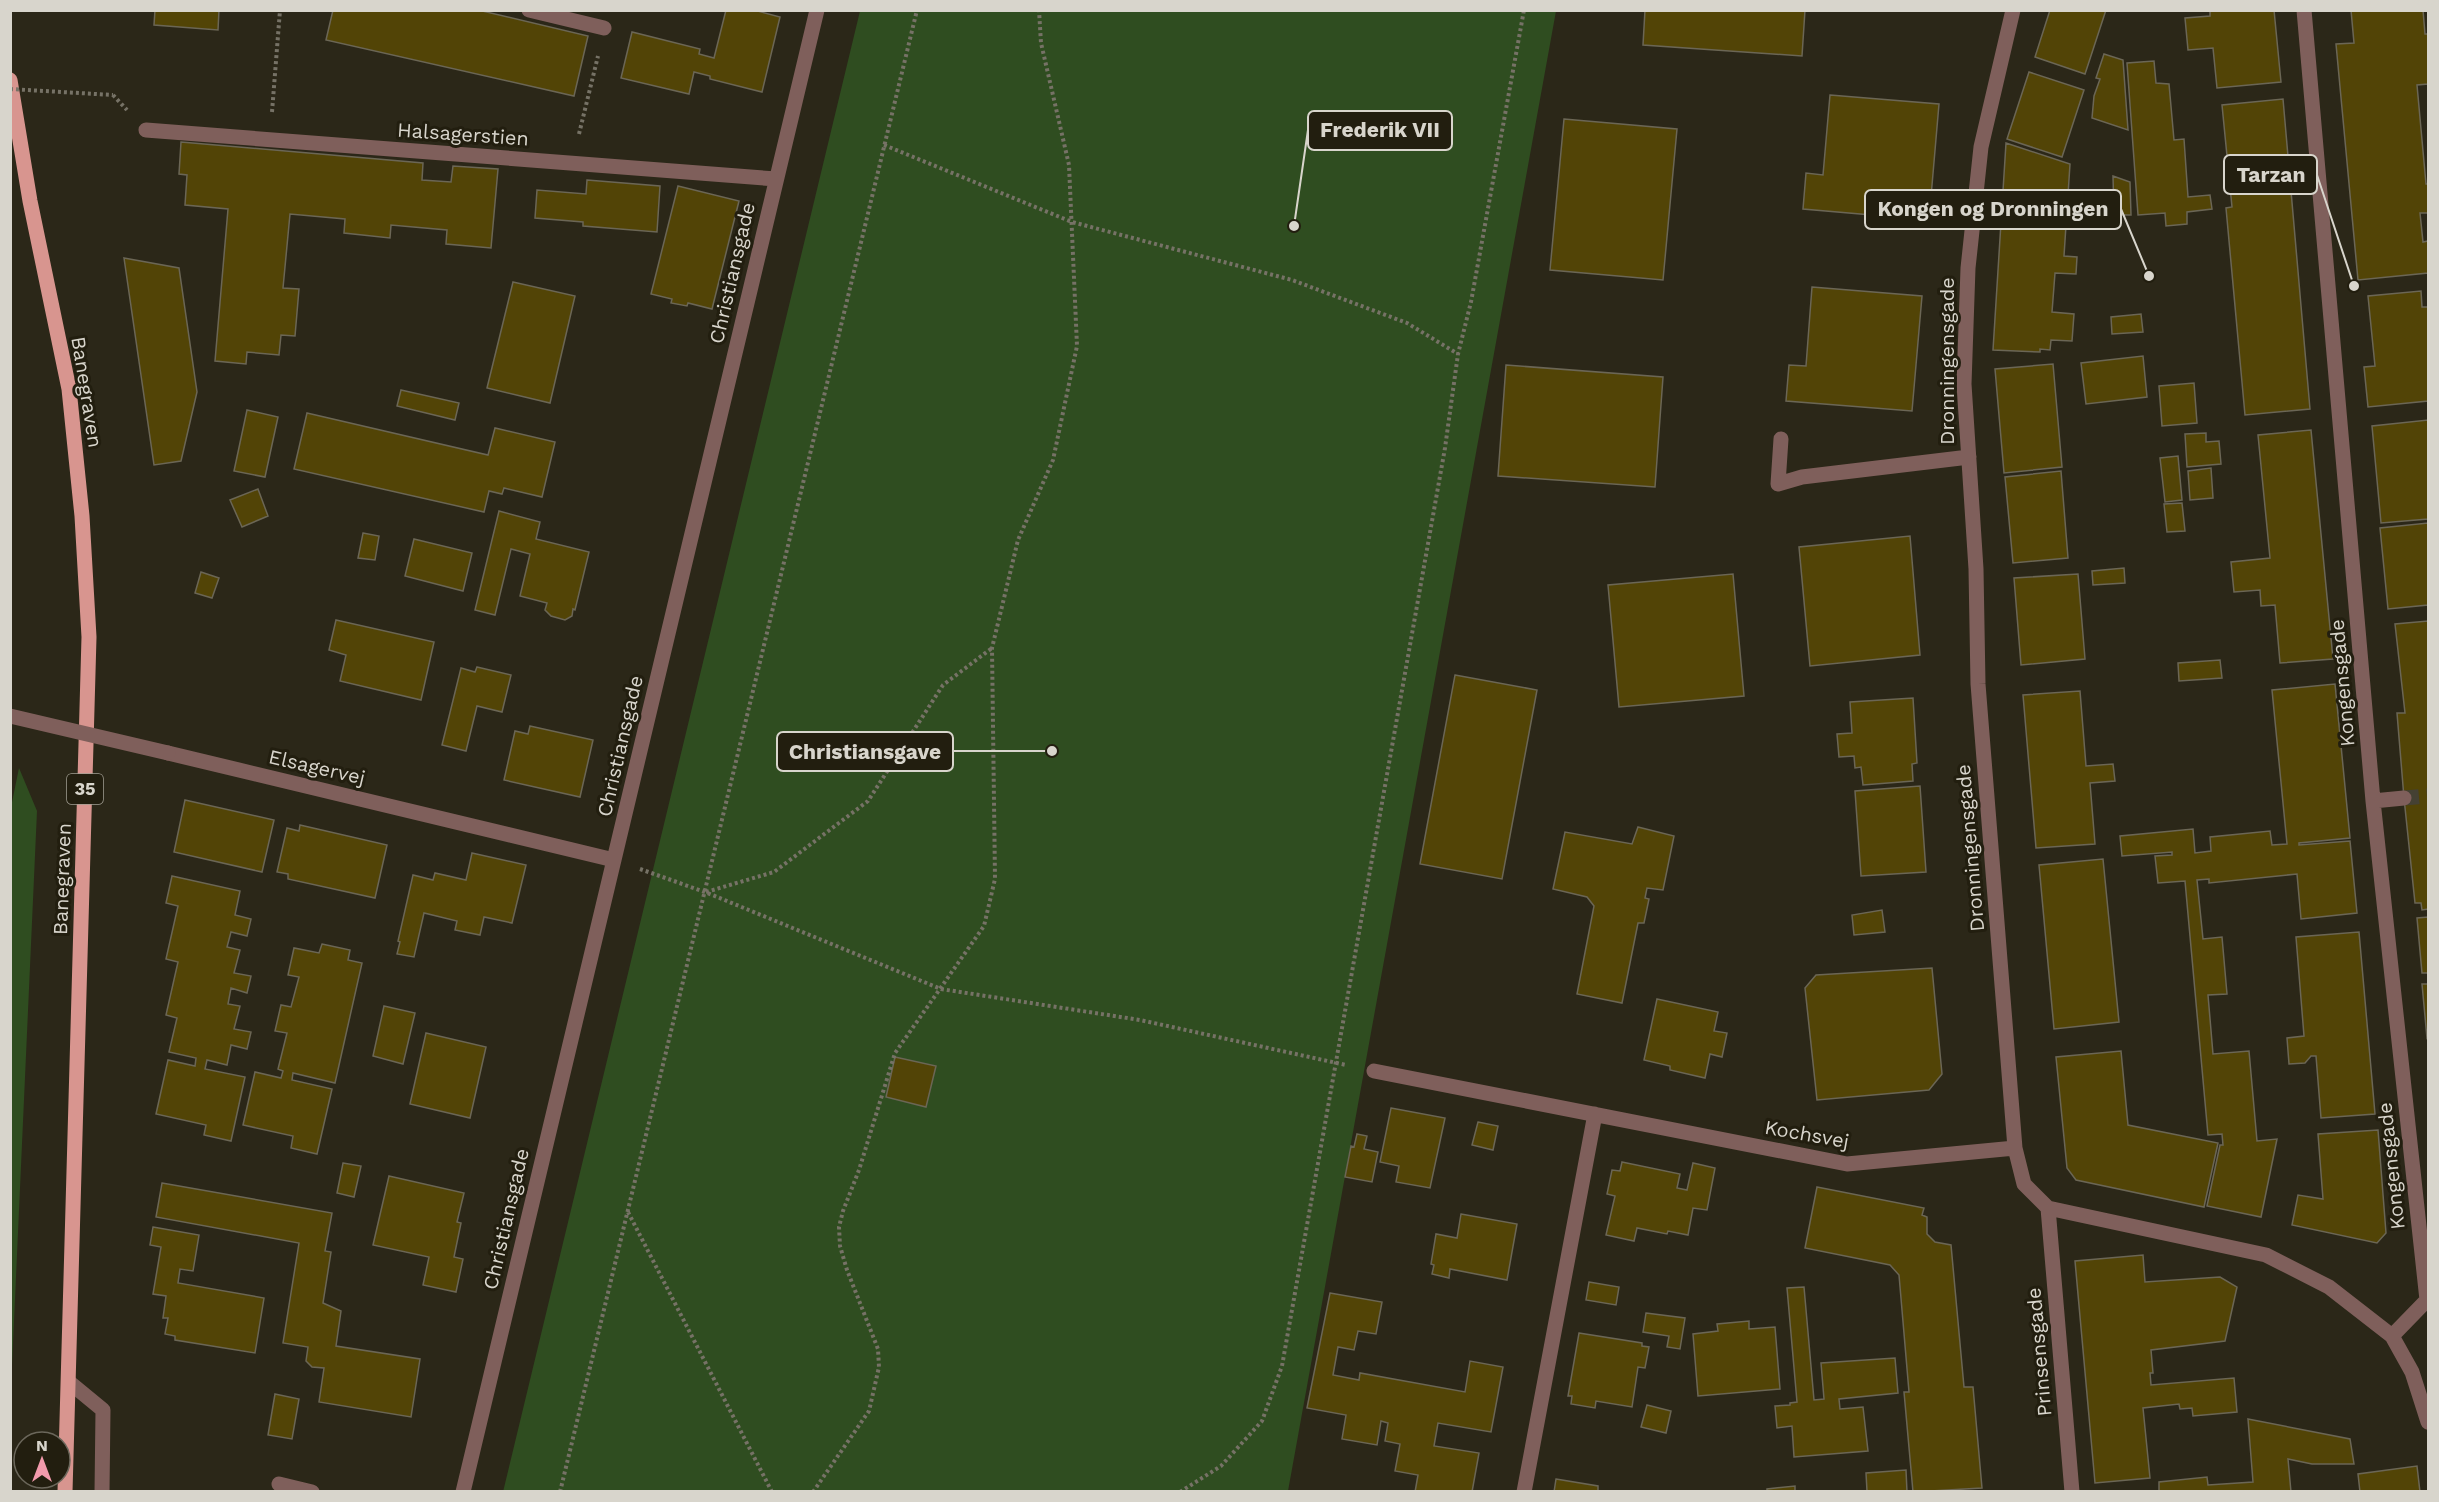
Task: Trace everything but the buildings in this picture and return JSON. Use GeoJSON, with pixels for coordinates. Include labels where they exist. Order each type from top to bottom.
{"type":"FeatureCollection","features":[{"type":"Feature","properties":{"kind":"main road","name":"Banegraven"},"geometry":{"type":"LineString","coordinates":[[10,80],[30,201],[69,389],[82,516],[89,637],[67,1430]]}},
{"type":"Feature","properties":{"kind":"main road","name":"Banegraven"},"geometry":{"type":"LineString","coordinates":[[10,148],[30,201]]}},
{"type":"Feature","properties":{"kind":"street"},"geometry":{"type":"LineString","coordinates":[[529,10],[604,28]]}},
{"type":"Feature","properties":{"kind":"street","name":"Christiansgade"},"geometry":{"type":"LineString","coordinates":[[463,1491],[817,10]]}},
{"type":"Feature","properties":{"kind":"street","name":"Dronningensgade"},"geometry":{"type":"LineString","coordinates":[[2013,10],[1981,147],[1968,268],[1964,384],[1976,569],[1978,684],[2015,1148],[2024,1184],[2048,1208]]}},
{"type":"Feature","properties":{"kind":"street","name":"Kongensgade"},"geometry":{"type":"LineString","coordinates":[[2304,10],[2373,801],[2428,1300],[2392,1336]]}},
{"type":"Feature","properties":{"kind":"street","name":"Halsagerstien"},"geometry":{"type":"LineString","coordinates":[[146,130],[776,179]]}},
{"type":"Feature","properties":{"kind":"street"},"geometry":{"type":"LineString","coordinates":[[1781,440],[1778,484],[1802,477],[1969,458]]}},
{"type":"Feature","properties":{"kind":"street","name":"Elsagervej"},"geometry":{"type":"LineString","coordinates":[[10,716],[614,860]]}},
{"type":"Feature","properties":{"kind":"street"},"geometry":{"type":"LineString","coordinates":[[2373,801],[2404,798]]}},
{"type":"Feature","properties":{"kind":"street","name":"Kochsvej"},"geometry":{"type":"LineString","coordinates":[[1374,1071],[1847,1164],[2015,1148]]}},
{"type":"Feature","properties":{"kind":"street"},"geometry":{"type":"LineString","coordinates":[[1524,1491],[1595,1114]]}},
{"type":"Feature","properties":{"kind":"street"},"geometry":{"type":"LineString","coordinates":[[2048,1208],[2266,1255],[2329,1287],[2392,1336],[2412,1372],[2428,1422]]}},
{"type":"Feature","properties":{"kind":"street","name":"Prinsensgade"},"geometry":{"type":"LineString","coordinates":[[2048,1208],[2072,1491]]}},
{"type":"Feature","properties":{"kind":"street"},"geometry":{"type":"LineString","coordinates":[[69,1382],[103,1410],[102,1491]]}},
{"type":"Feature","properties":{"kind":"street"},"geometry":{"type":"LineString","coordinates":[[279,1484],[312,1491]]}},
{"type":"Feature","properties":{"kind":"path"},"geometry":{"type":"LineString","coordinates":[[269,140],[280,10]]}},
{"type":"Feature","properties":{"kind":"path"},"geometry":{"type":"LineString","coordinates":[[813,1491],[870,1411],[879,1367],[878,1349],[840,1246],[839,1227],[843,1211],[859,1170],[895,1053],[984,926],[995,879],[992,648],[1018,540],[1053,460],[1077,346],[1069,165],[1041,43],[1039,10]]}},
{"type":"Feature","properties":{"kind":"path"},"geometry":{"type":"LineString","coordinates":[[1180,1491],[1221,1466],[1262,1421],[1282,1366],[1443,460],[1458,354],[1471,302],[1524,10]]}},
{"type":"Feature","properties":{"kind":"path"},"geometry":{"type":"LineString","coordinates":[[560,1491],[917,11]]}},
{"type":"Feature","properties":{"kind":"path"},"geometry":{"type":"LineString","coordinates":[[572,164],[604,28]]}},
{"type":"Feature","properties":{"kind":"path"},"geometry":{"type":"LineString","coordinates":[[10,89],[112,95]]}},
{"type":"Feature","properties":{"kind":"path"},"geometry":{"type":"LineString","coordinates":[[884,145],[1072,222],[1292,280],[1407,323],[1458,354]]}},
{"type":"Feature","properties":{"kind":"path"},"geometry":{"type":"LineString","coordinates":[[705,892],[774,872],[868,801],[943,685],[992,648]]}},
{"type":"Feature","properties":{"kind":"path"},"geometry":{"type":"LineString","coordinates":[[614,860],[705,892],[941,989],[1140,1020],[1336,1063]]}},
{"type":"Feature","properties":{"kind":"path"},"geometry":{"type":"LineString","coordinates":[[628,1211],[772,1491]]}},
{"type":"Feature","properties":{"kind":"green space"},"geometry":{"type":"Polygon","coordinates":[[[860,11],[1556,11],[1288,1491],[503,1492],[860,11]]]}},
{"type":"Feature","properties":{"kind":"green space"},"geometry":{"type":"Polygon","coordinates":[[[19,768],[37,811],[11,1388],[10,812],[19,768]]]}},
{"type":"Feature","properties":{"kind":"tunnel"},"geometry":{"type":"LineString","coordinates":[[2404,798],[2428,796]]}},
{"type":"Feature","properties":{"kind":"place","name":"Frederik VII"},"geometry":{"type":"Point","coordinates":[1294,226]}},
{"type":"Feature","properties":{"kind":"place","name":"Kongen og Dronningen"},"geometry":{"type":"Point","coordinates":[2149,276]}},
{"type":"Feature","properties":{"kind":"place","name":"Tarzan"},"geometry":{"type":"Point","coordinates":[2354,286]}},
{"type":"Feature","properties":{"kind":"place","name":"Christiansgave"},"geometry":{"type":"Point","coordinates":[1052,751]}}]}
